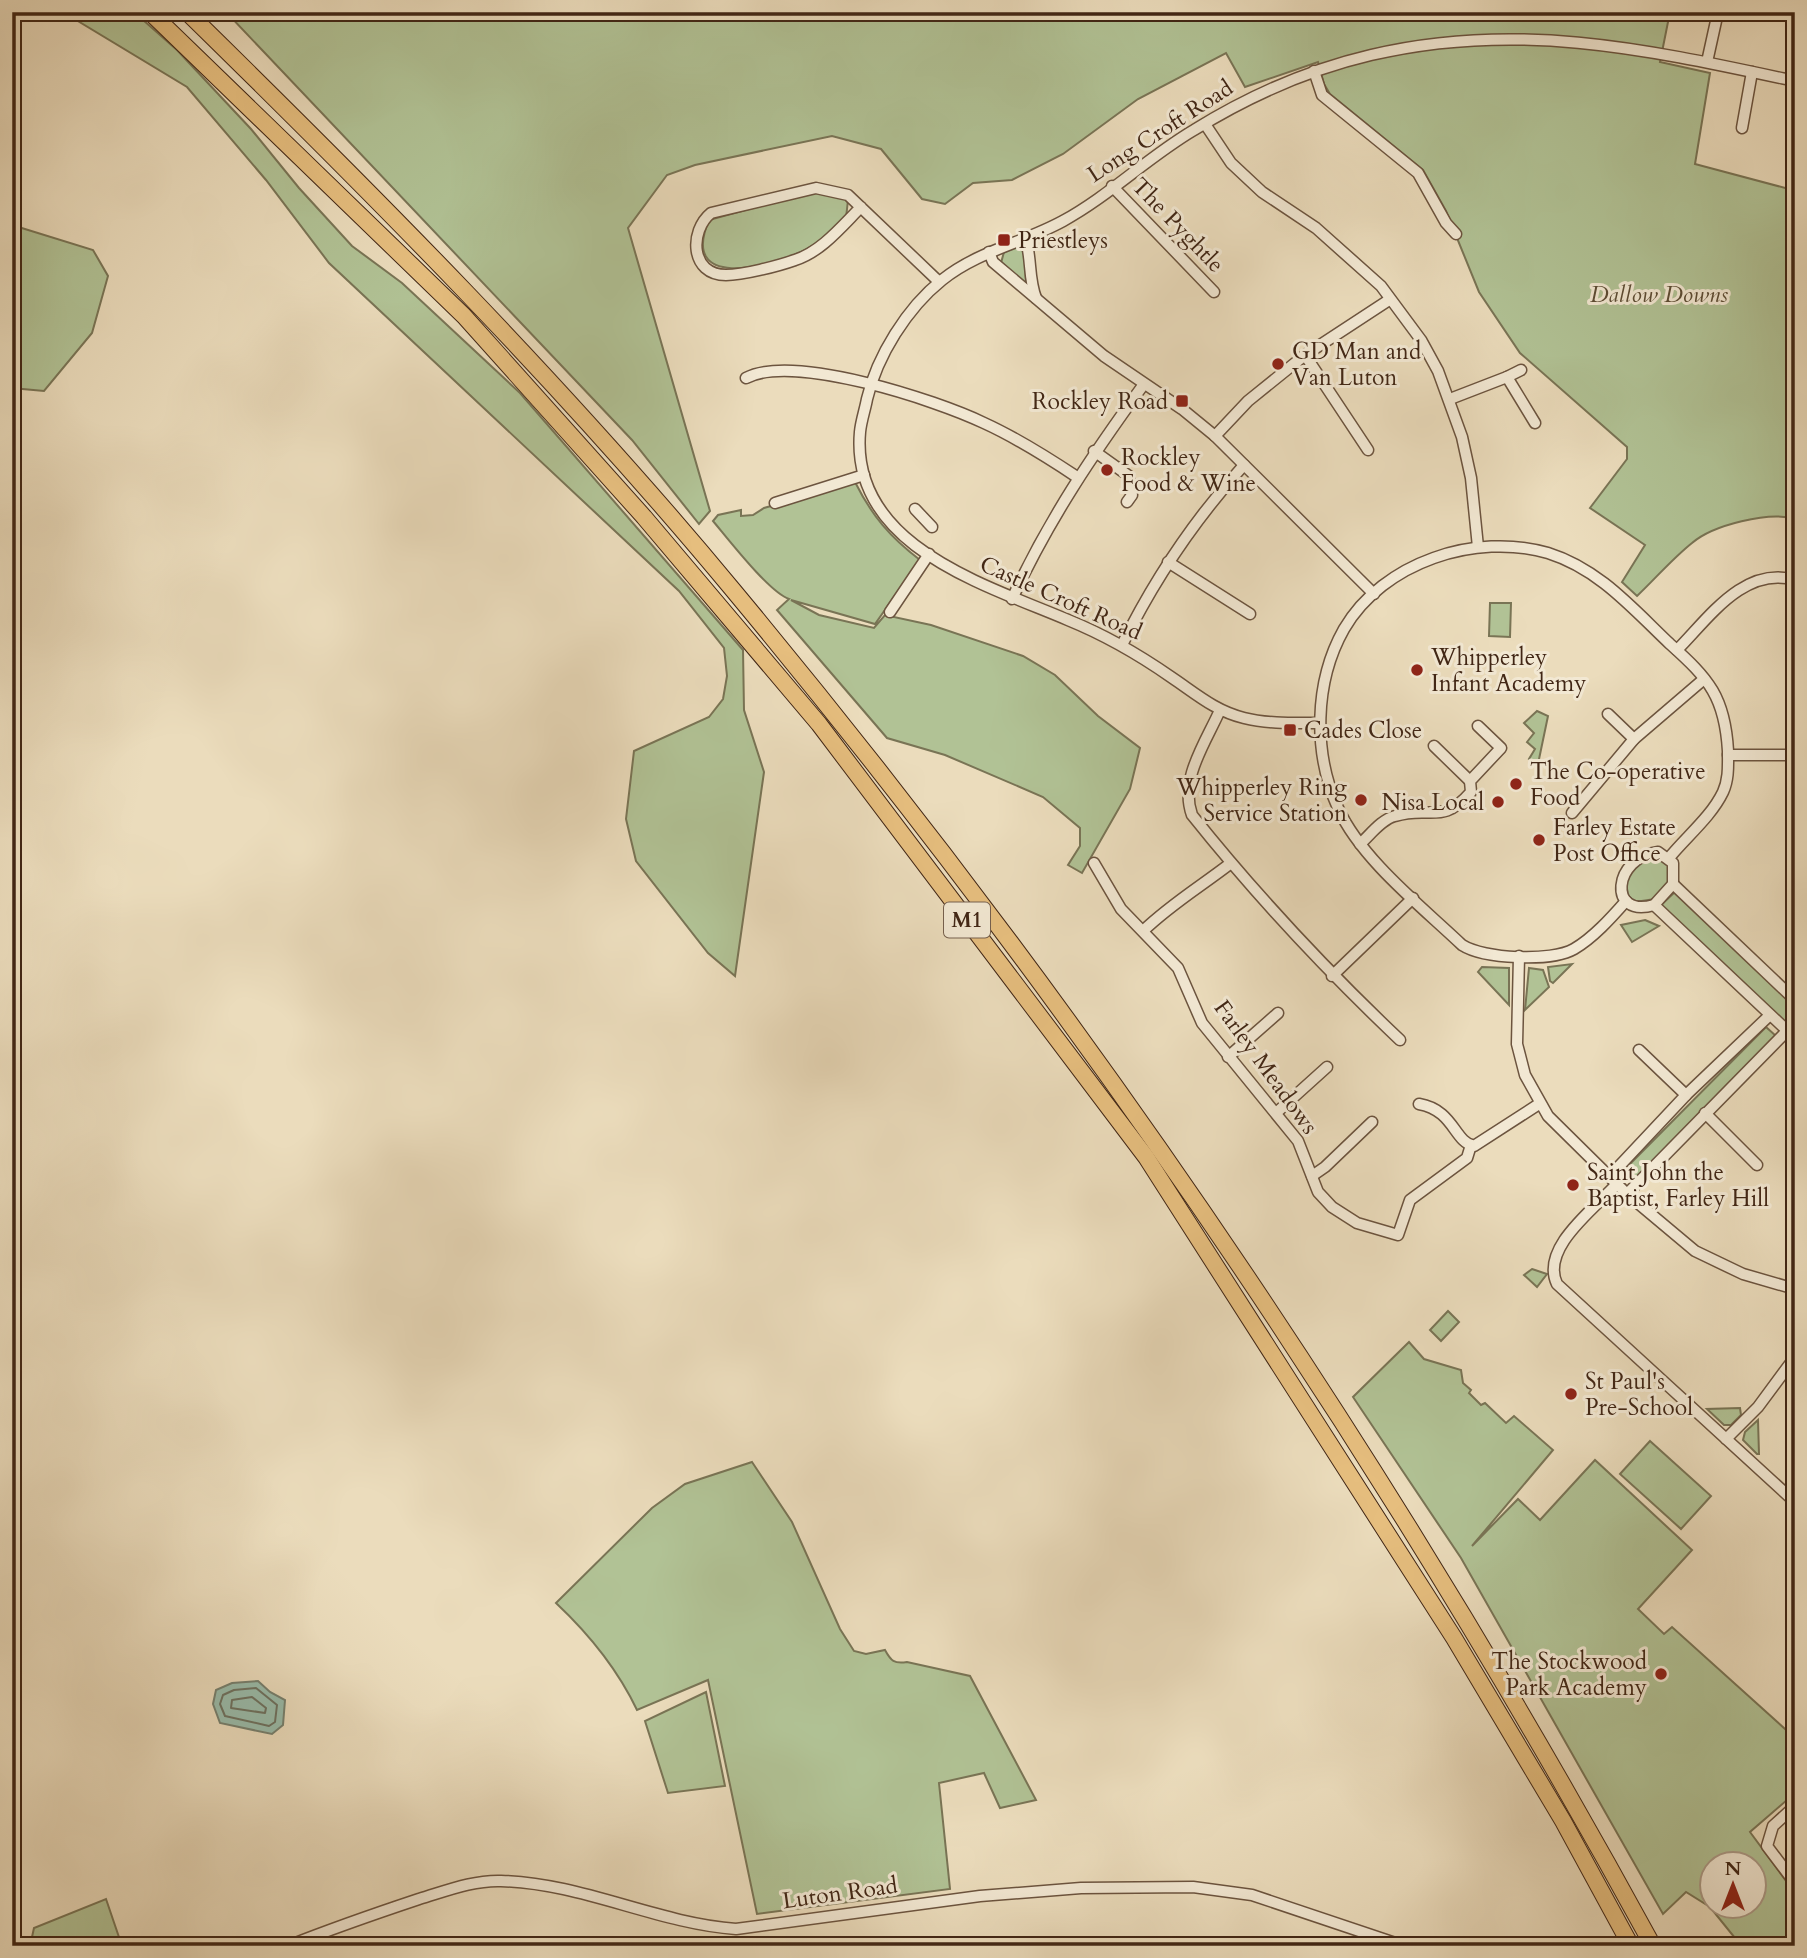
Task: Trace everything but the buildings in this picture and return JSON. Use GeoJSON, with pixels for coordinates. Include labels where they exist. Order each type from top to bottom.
{"type":"FeatureCollection","features":[{"type":"Feature","properties":{"kind":"highway","name":"M1"},"geometry":{"type":"LineString","coordinates":[[150,12],[464,316],[644,517],[819,723],[1146,1157],[1454,1638],[1563,1821],[1631,1946]]}},
{"type":"Feature","properties":{"kind":"highway","name":"M1"},"geometry":{"type":"LineString","coordinates":[[187,12],[369,190],[552,384],[732,589],[986,907],[1229,1247],[1443,1582],[1580,1812],[1653,1946]]}},
{"type":"Feature","properties":{"kind":"street"},"geometry":{"type":"LineString","coordinates":[[1707,62],[1718,12]]}},
{"type":"Feature","properties":{"kind":"street","name":"Long Croft Road"},"geometry":{"type":"LineString","coordinates":[[870,385],[890,343],[920,301],[939,282],[963,265],[1063,221],[1205,124],[1253,96],[1314,71],[1371,55],[1438,42],[1508,37],[1577,40],[1707,62],[1795,81]]}},
{"type":"Feature","properties":{"kind":"street"},"geometry":{"type":"LineString","coordinates":[[1314,71],[1322,95],[1418,173],[1454,231]]}},
{"type":"Feature","properties":{"kind":"street"},"geometry":{"type":"LineString","coordinates":[[1742,128],[1752,72]]}},
{"type":"Feature","properties":{"kind":"street"},"geometry":{"type":"LineString","coordinates":[[1205,124],[1231,163],[1254,185],[1348,253],[1381,286],[1421,340],[1450,399],[1471,478],[1478,547]]}},
{"type":"Feature","properties":{"kind":"street","name":"The Pyghtle"},"geometry":{"type":"LineString","coordinates":[[1112,186],[1214,292]]}},
{"type":"Feature","properties":{"kind":"street"},"geometry":{"type":"LineString","coordinates":[[861,207],[818,248],[796,260],[726,275],[712,272],[701,263],[695,251],[695,236],[703,220],[711,213],[816,188],[848,195],[861,207],[939,282]]}},
{"type":"Feature","properties":{"kind":"street"},"geometry":{"type":"LineString","coordinates":[[1025,237],[1029,248],[1030,284],[1037,301]]}},
{"type":"Feature","properties":{"kind":"street"},"geometry":{"type":"LineString","coordinates":[[989,252],[993,262],[1104,356],[1214,436],[1374,594]]}},
{"type":"Feature","properties":{"kind":"street"},"geometry":{"type":"LineString","coordinates":[[1214,436],[1248,401],[1304,355],[1389,300]]}},
{"type":"Feature","properties":{"kind":"street"},"geometry":{"type":"LineString","coordinates":[[1304,355],[1368,450]]}},
{"type":"Feature","properties":{"kind":"street"},"geometry":{"type":"LineString","coordinates":[[1450,399],[1521,370]]}},
{"type":"Feature","properties":{"kind":"street"},"geometry":{"type":"LineString","coordinates":[[746,378],[758,372],[823,372],[870,385],[982,421],[1022,442],[1077,477]]}},
{"type":"Feature","properties":{"kind":"street"},"geometry":{"type":"LineString","coordinates":[[1507,377],[1535,423]]}},
{"type":"Feature","properties":{"kind":"street"},"geometry":{"type":"LineString","coordinates":[[1012,599],[1042,536],[1077,477],[1144,384]]}},
{"type":"Feature","properties":{"kind":"street","name":"Castle Croft Road"},"geometry":{"type":"LineString","coordinates":[[870,385],[860,433],[864,475],[884,516],[906,537],[963,576],[1122,645],[1220,710],[1269,722],[1319,723]]}},
{"type":"Feature","properties":{"kind":"street"},"geometry":{"type":"LineString","coordinates":[[1094,451],[1129,476],[1132,495],[1127,502]]}},
{"type":"Feature","properties":{"kind":"street"},"geometry":{"type":"LineString","coordinates":[[1122,645],[1168,562],[1203,511],[1244,465]]}},
{"type":"Feature","properties":{"kind":"street"},"geometry":{"type":"LineString","coordinates":[[775,503],[864,475]]}},
{"type":"Feature","properties":{"kind":"street"},"geometry":{"type":"LineString","coordinates":[[915,509],[933,527]]}},
{"type":"Feature","properties":{"kind":"street"},"geometry":{"type":"LineString","coordinates":[[906,537],[923,519]]}},
{"type":"Feature","properties":{"kind":"street"},"geometry":{"type":"LineString","coordinates":[[1626,901],[1575,949],[1558,954],[1482,954],[1468,949],[1360,844],[1337,807],[1319,723],[1324,677],[1344,628],[1374,594],[1403,572],[1438,556],[1478,547],[1533,550],[1586,569],[1607,583],[1704,679],[1720,701],[1726,717],[1728,777],[1723,793],[1669,858]]}},
{"type":"Feature","properties":{"kind":"street"},"geometry":{"type":"LineString","coordinates":[[890,612],[929,554]]}},
{"type":"Feature","properties":{"kind":"street"},"geometry":{"type":"LineString","coordinates":[[1168,562],[1250,614]]}},
{"type":"Feature","properties":{"kind":"street"},"geometry":{"type":"LineString","coordinates":[[1677,650],[1732,594],[1760,579],[1795,580]]}},
{"type":"Feature","properties":{"kind":"street"},"geometry":{"type":"LineString","coordinates":[[1572,813],[1634,739],[1704,679]]}},
{"type":"Feature","properties":{"kind":"street"},"geometry":{"type":"LineString","coordinates":[[1220,710],[1188,782],[1186,799],[1192,815],[1332,976],[1400,1040]]}},
{"type":"Feature","properties":{"kind":"street"},"geometry":{"type":"LineString","coordinates":[[1608,714],[1634,739]]}},
{"type":"Feature","properties":{"kind":"street"},"geometry":{"type":"LineString","coordinates":[[1470,780],[1501,748],[1478,726]]}},
{"type":"Feature","properties":{"kind":"street"},"geometry":{"type":"LineString","coordinates":[[1360,844],[1392,816],[1451,811],[1471,792],[1470,780],[1434,746]]}},
{"type":"Feature","properties":{"kind":"street"},"geometry":{"type":"LineString","coordinates":[[1728,755],[1795,755]]}},
{"type":"Feature","properties":{"kind":"street"},"geometry":{"type":"LineString","coordinates":[[1658,852],[1669,858],[1675,867],[1673,884],[1654,905],[1634,906],[1626,901],[1621,892],[1622,880],[1629,865],[1651,853],[1658,852]]}},
{"type":"Feature","properties":{"kind":"street","name":"Farley Meadows"},"geometry":{"type":"LineString","coordinates":[[1094,863],[1121,909],[1178,968],[1202,1023],[1298,1141],[1318,1192],[1332,1207],[1357,1223],[1398,1235],[1410,1200],[1467,1158],[1471,1145]]}},
{"type":"Feature","properties":{"kind":"street"},"geometry":{"type":"LineString","coordinates":[[1143,931],[1175,901],[1188,896],[1231,863]]}},
{"type":"Feature","properties":{"kind":"street"},"geometry":{"type":"LineString","coordinates":[[1673,884],[1793,995]]}},
{"type":"Feature","properties":{"kind":"street"},"geometry":{"type":"LineString","coordinates":[[1332,976],[1413,898]]}},
{"type":"Feature","properties":{"kind":"street"},"geometry":{"type":"LineString","coordinates":[[1627,1194],[1705,1113],[1791,1035],[1654,905]]}},
{"type":"Feature","properties":{"kind":"street"},"geometry":{"type":"LineString","coordinates":[[1519,956],[1517,1044],[1525,1075],[1539,1104],[1613,1181],[1695,1251],[1742,1274],[1795,1289]]}},
{"type":"Feature","properties":{"kind":"street"},"geometry":{"type":"LineString","coordinates":[[1228,1057],[1278,1013]]}},
{"type":"Feature","properties":{"kind":"street"},"geometry":{"type":"LineString","coordinates":[[1770,1015],[1686,1096],[1613,1181],[1554,1254],[1552,1274],[1567,1296],[1795,1502]]}},
{"type":"Feature","properties":{"kind":"street"},"geometry":{"type":"LineString","coordinates":[[1639,1050],[1686,1096]]}},
{"type":"Feature","properties":{"kind":"street"},"geometry":{"type":"LineString","coordinates":[[1276,1113],[1327,1066]]}},
{"type":"Feature","properties":{"kind":"street"},"geometry":{"type":"LineString","coordinates":[[1419,1104],[1440,1110],[1471,1145],[1478,1144],[1539,1104]]}},
{"type":"Feature","properties":{"kind":"street"},"geometry":{"type":"LineString","coordinates":[[1705,1113],[1757,1165]]}},
{"type":"Feature","properties":{"kind":"street"},"geometry":{"type":"LineString","coordinates":[[1312,1176],[1373,1122]]}},
{"type":"Feature","properties":{"kind":"street"},"geometry":{"type":"LineString","coordinates":[[1726,1439],[1758,1406],[1795,1357]]}},
{"type":"Feature","properties":{"kind":"street"},"geometry":{"type":"LineString","coordinates":[[1795,1807],[1773,1826],[1767,1846],[1795,1883]]}},
{"type":"Feature","properties":{"kind":"street","name":"Luton Road"},"geometry":{"type":"LineString","coordinates":[[288,1946],[356,1920],[468,1884],[501,1881],[567,1890],[697,1926],[736,1929],[980,1896],[1081,1888],[1193,1887],[1252,1895],[1404,1946]]}},
{"type":"Feature","properties":{"kind":"green space"},"geometry":{"type":"Polygon","coordinates":[[[63,12],[134,12],[177,50],[251,129],[299,188],[352,246],[402,283],[520,393],[743,650],[744,710],[764,772],[735,976],[708,953],[636,861],[626,819],[634,751],[709,717],[723,699],[727,676],[724,648],[679,591],[329,263],[266,180],[187,87],[63,12]]]}},
{"type":"Feature","properties":{"kind":"green space","name":"Dallow Downs"},"geometry":{"type":"Polygon","coordinates":[[[226,12],[1670,12],[1660,62],[1710,73],[1695,164],[1789,189],[1791,233],[1795,234],[1795,519],[1757,518],[1727,525],[1701,536],[1637,596],[1622,582],[1645,545],[1590,508],[1627,459],[1627,447],[1520,353],[1479,292],[1446,211],[1423,170],[1330,94],[1324,84],[1318,62],[1245,87],[1226,53],[1138,99],[1063,154],[1012,180],[973,183],[945,204],[922,199],[881,149],[832,136],[695,165],[667,175],[628,228],[710,511],[699,524],[632,440],[226,12]]]}},
{"type":"Feature","properties":{"kind":"green space"},"geometry":{"type":"Polygon","coordinates":[[[829,192],[848,200],[846,218],[809,248],[788,257],[750,267],[716,265],[706,257],[703,242],[709,220],[807,193],[829,192]]]}},
{"type":"Feature","properties":{"kind":"green space"},"geometry":{"type":"Polygon","coordinates":[[[12,225],[93,250],[108,276],[92,333],[44,391],[12,388],[12,225]]]}},
{"type":"Feature","properties":{"kind":"green space"},"geometry":{"type":"Polygon","coordinates":[[[1016,247],[1025,252],[1026,284],[1001,263],[1004,252],[1016,247]]]}},
{"type":"Feature","properties":{"kind":"green space"},"geometry":{"type":"Polygon","coordinates":[[[855,482],[883,525],[920,560],[875,624],[791,600],[819,615],[874,628],[885,615],[931,625],[1023,656],[1055,675],[1098,716],[1140,748],[1130,789],[1082,873],[1068,865],[1080,846],[1080,828],[1043,797],[945,755],[887,738],[777,610],[789,599],[760,576],[713,521],[718,515],[741,510],[741,516],[753,515],[764,508],[855,482]]]}},
{"type":"Feature","properties":{"kind":"green space"},"geometry":{"type":"Polygon","coordinates":[[[1490,603],[1511,603],[1510,637],[1489,636],[1490,603]]]}},
{"type":"Feature","properties":{"kind":"green space"},"geometry":{"type":"Polygon","coordinates":[[[1537,711],[1548,716],[1538,764],[1529,759],[1535,749],[1527,742],[1534,733],[1524,723],[1537,711]]]}},
{"type":"Feature","properties":{"kind":"green space"},"geometry":{"type":"Polygon","coordinates":[[[1658,857],[1668,863],[1670,880],[1655,899],[1635,902],[1628,896],[1626,881],[1637,863],[1658,857]]]}},
{"type":"Feature","properties":{"kind":"green space"},"geometry":{"type":"Polygon","coordinates":[[[1677,890],[1795,1003],[1795,1034],[1660,906],[1677,890]]]}},
{"type":"Feature","properties":{"kind":"green space"},"geometry":{"type":"Polygon","coordinates":[[[1645,920],[1659,926],[1632,942],[1621,925],[1645,920]]]}},
{"type":"Feature","properties":{"kind":"green space"},"geometry":{"type":"Polygon","coordinates":[[[1572,964],[1553,983],[1550,981],[1548,967],[1572,964]]]}},
{"type":"Feature","properties":{"kind":"green space"},"geometry":{"type":"Polygon","coordinates":[[[1482,967],[1509,968],[1509,1005],[1478,972],[1482,967]]]}},
{"type":"Feature","properties":{"kind":"green space"},"geometry":{"type":"Polygon","coordinates":[[[1529,968],[1543,970],[1549,987],[1525,1010],[1529,968]]]}},
{"type":"Feature","properties":{"kind":"green space"},"geometry":{"type":"Polygon","coordinates":[[[1766,1027],[1776,1036],[1632,1182],[1625,1180],[1623,1171],[1766,1027]]]}},
{"type":"Feature","properties":{"kind":"green space"},"geometry":{"type":"Polygon","coordinates":[[[1532,1269],[1547,1274],[1537,1287],[1524,1275],[1532,1269]]]}},
{"type":"Feature","properties":{"kind":"green space"},"geometry":{"type":"Polygon","coordinates":[[[1448,1311],[1459,1322],[1441,1341],[1430,1330],[1448,1311]]]}},
{"type":"Feature","properties":{"kind":"green space","name":"The Stockwood Park Academy"},"geometry":{"type":"Polygon","coordinates":[[[1409,1342],[1424,1359],[1461,1370],[1463,1383],[1481,1405],[1485,1403],[1506,1423],[1514,1416],[1553,1450],[1472,1546],[1518,1499],[1540,1520],[1595,1460],[1692,1550],[1638,1609],[1664,1634],[1672,1627],[1795,1738],[1795,1793],[1750,1832],[1763,1850],[1699,1850],[1699,1900],[1686,1892],[1663,1914],[1461,1558],[1353,1397],[1409,1342]]]}},
{"type":"Feature","properties":{"kind":"green space"},"geometry":{"type":"Polygon","coordinates":[[[1740,1408],[1741,1415],[1731,1425],[1724,1425],[1707,1409],[1740,1408]]]}},
{"type":"Feature","properties":{"kind":"green space"},"geometry":{"type":"Polygon","coordinates":[[[1758,1420],[1757,1454],[1743,1440],[1745,1432],[1758,1420]]]}},
{"type":"Feature","properties":{"kind":"green space"},"geometry":{"type":"Polygon","coordinates":[[[1650,1441],[1711,1496],[1681,1529],[1620,1474],[1650,1441]]]}},
{"type":"Feature","properties":{"kind":"green space"},"geometry":{"type":"Polygon","coordinates":[[[752,1462],[792,1522],[840,1629],[854,1651],[866,1654],[885,1650],[891,1659],[899,1663],[907,1662],[970,1676],[1036,1800],[1000,1808],[984,1773],[939,1783],[950,1889],[757,1914],[708,1680],[637,1710],[602,1653],[556,1603],[652,1508],[685,1484],[752,1462]]]}},
{"type":"Feature","properties":{"kind":"green space"},"geometry":{"type":"Polygon","coordinates":[[[706,1692],[725,1786],[668,1793],[645,1721],[706,1692]]]}},
{"type":"Feature","properties":{"kind":"green space","name":"The Stockwood Park Academy"},"geometry":{"type":"Polygon","coordinates":[[[1769,1858],[1795,1893],[1795,1941],[1762,1946],[1739,1943],[1720,1920],[1769,1920],[1769,1858]]]}},
{"type":"Feature","properties":{"kind":"green space"},"geometry":{"type":"Polygon","coordinates":[[[106,1899],[122,1946],[30,1946],[34,1928],[106,1899]]]}},
{"type":"Feature","properties":{"kind":"water"},"geometry":{"type":"Polygon","coordinates":[[[258,1681],[285,1700],[283,1725],[272,1734],[220,1723],[213,1704],[216,1690],[232,1683],[258,1681]]]}},
{"type":"Feature","properties":{"kind":"place","name":"Priestleys"},"geometry":{"type":"Point","coordinates":[1004,240]}},
{"type":"Feature","properties":{"kind":"place","name":"GD Man and Van Luton"},"geometry":{"type":"Point","coordinates":[1278,364]}},
{"type":"Feature","properties":{"kind":"place","name":"Rockley Road"},"geometry":{"type":"Point","coordinates":[1182,401]}},
{"type":"Feature","properties":{"kind":"place","name":"Rockley Food & Wine"},"geometry":{"type":"Point","coordinates":[1107,470]}},
{"type":"Feature","properties":{"kind":"place","name":"Whipperley Infant Academy"},"geometry":{"type":"Point","coordinates":[1417,670]}},
{"type":"Feature","properties":{"kind":"place","name":"Cades Close"},"geometry":{"type":"Point","coordinates":[1290,730]}},
{"type":"Feature","properties":{"kind":"place","name":"The Co-operative Food"},"geometry":{"type":"Point","coordinates":[1516,784]}},
{"type":"Feature","properties":{"kind":"place","name":"Whipperley Ring Service Station"},"geometry":{"type":"Point","coordinates":[1361,800]}},
{"type":"Feature","properties":{"kind":"place","name":"Nisa Local"},"geometry":{"type":"Point","coordinates":[1498,802]}},
{"type":"Feature","properties":{"kind":"place","name":"Farley Estate Post Office"},"geometry":{"type":"Point","coordinates":[1539,840]}},
{"type":"Feature","properties":{"kind":"place","name":"Saint John the Baptist, Farley Hill"},"geometry":{"type":"Point","coordinates":[1573,1185]}},
{"type":"Feature","properties":{"kind":"place","name":"St Paul's Pre-School"},"geometry":{"type":"Point","coordinates":[1571,1394]}},
{"type":"Feature","properties":{"kind":"place","name":"The Stockwood Park Academy"},"geometry":{"type":"Point","coordinates":[1661,1674]}}]}
